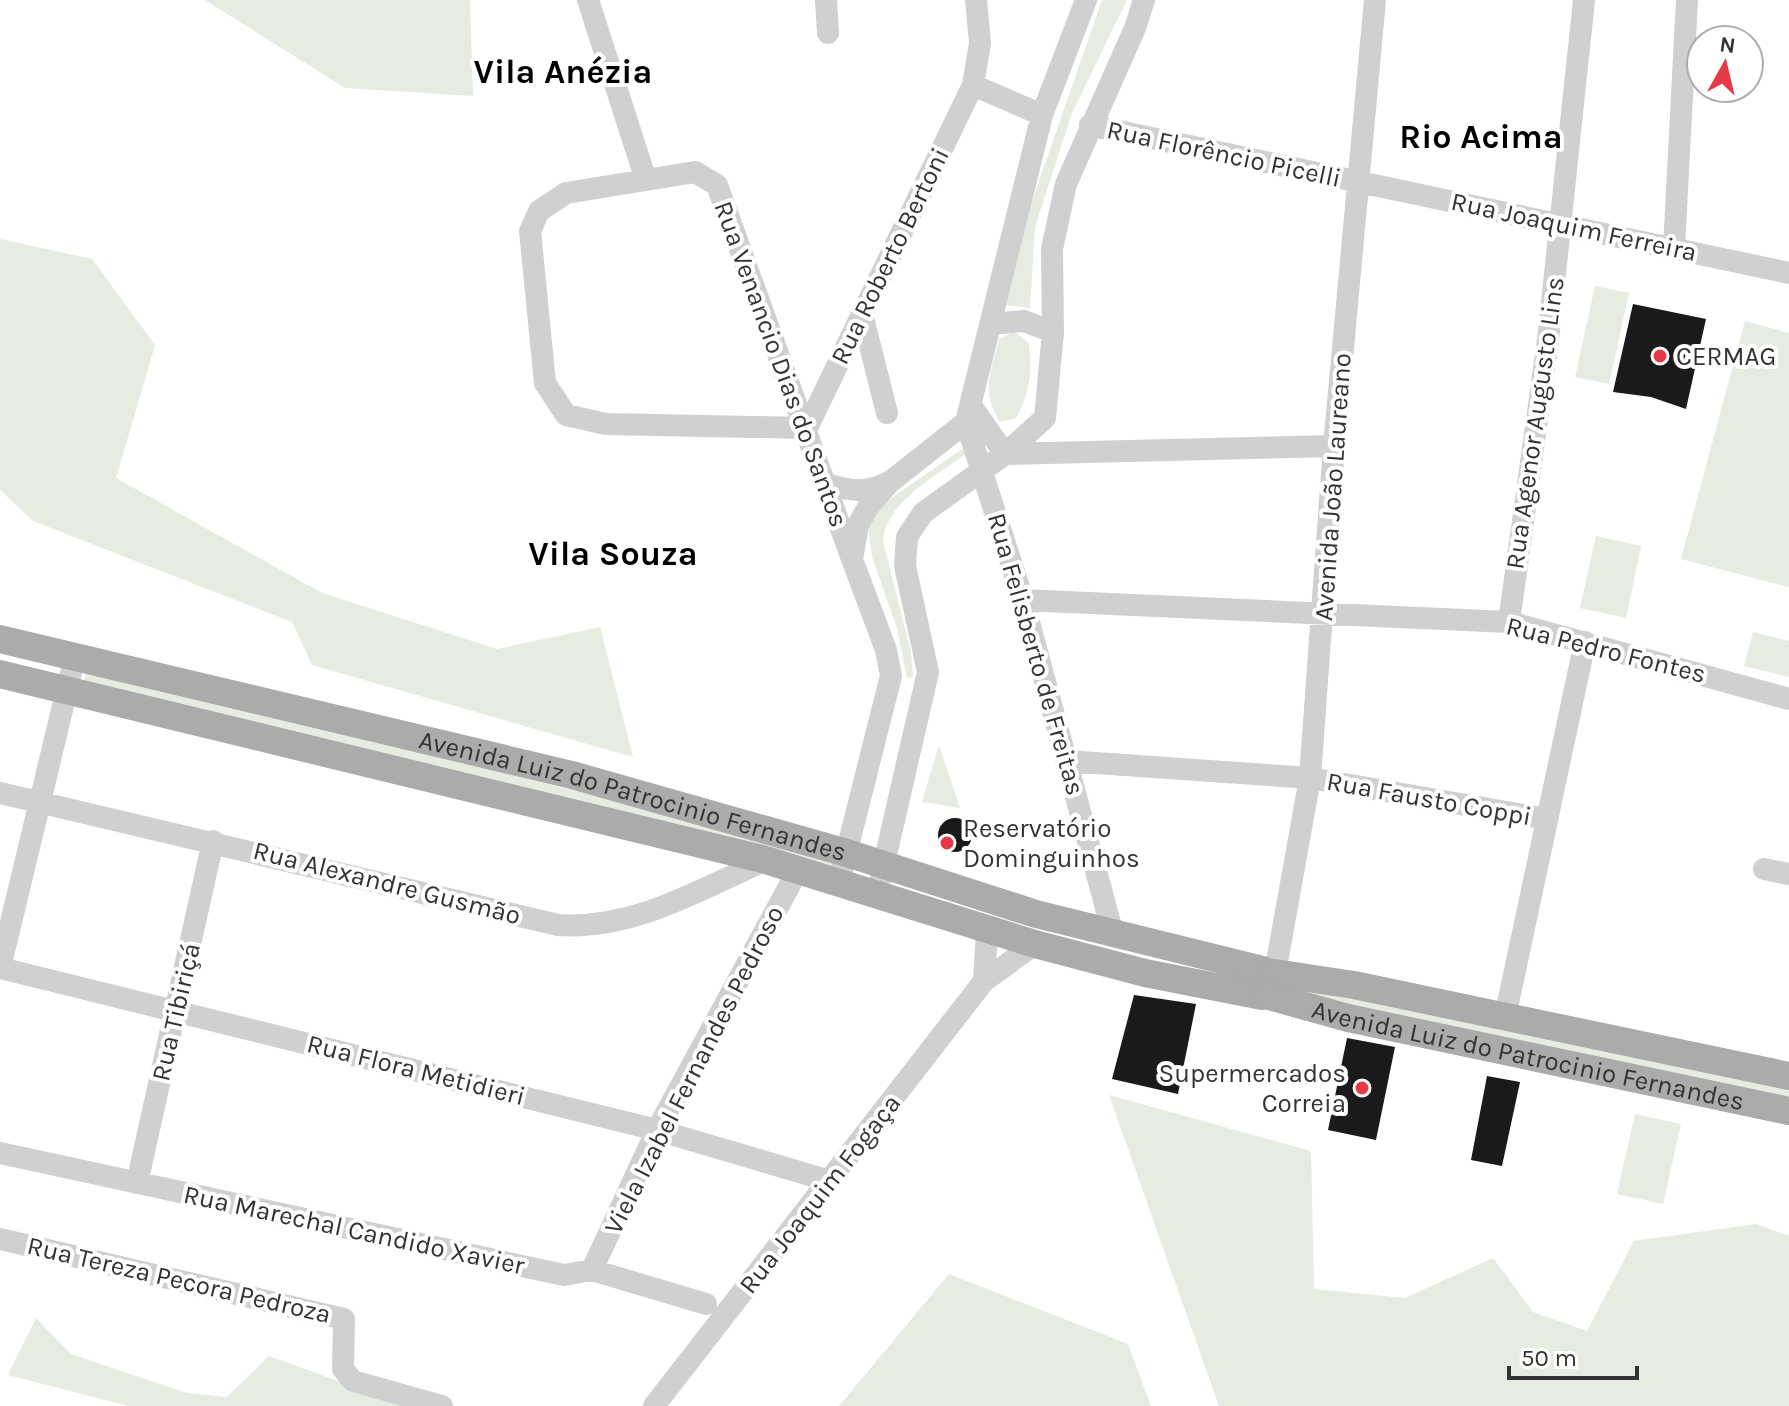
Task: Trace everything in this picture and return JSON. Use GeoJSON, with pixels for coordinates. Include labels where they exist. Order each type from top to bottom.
{"type":"FeatureCollection","features":[{"type":"Feature","properties":{"kind":"main road","name":"Avenida Luiz do Patrocinio Fernandes"},"geometry":{"type":"LineString","coordinates":[[0,639],[558,771],[847,853],[1036,914],[1113,934],[1267,984],[1348,1018],[1789,1111]]}},
{"type":"Feature","properties":{"kind":"main road","name":"Avenida Luiz do Patrocinio Fernandes"},"geometry":{"type":"LineString","coordinates":[[0,674],[766,860],[987,930],[1145,973],[1267,984],[1505,1017],[1789,1076]]}},
{"type":"Feature","properties":{"kind":"street"},"geometry":{"type":"LineString","coordinates":[[588,0],[645,177]]}},
{"type":"Feature","properties":{"kind":"street"},"geometry":{"type":"LineString","coordinates":[[826,0],[828,33]]}},
{"type":"Feature","properties":{"kind":"street","name":"Rua Roberto Bertoni"},"geometry":{"type":"LineString","coordinates":[[807,428],[973,85],[980,43],[976,0]]}},
{"type":"Feature","properties":{"kind":"street"},"geometry":{"type":"LineString","coordinates":[[852,559],[858,525],[868,507],[890,482],[969,414],[1016,209],[1042,115],[1086,0]]}},
{"type":"Feature","properties":{"kind":"street"},"geometry":{"type":"LineString","coordinates":[[876,894],[911,758],[928,672],[905,566],[907,537],[923,513],[1005,454],[1045,418],[1053,332],[1052,249],[1066,184],[1135,28],[1144,0]]}},
{"type":"Feature","properties":{"kind":"street","name":"Avenida João Laureano"},"geometry":{"type":"LineString","coordinates":[[1267,984],[1310,778],[1325,613],[1334,446],[1375,0]]}},
{"type":"Feature","properties":{"kind":"street","name":"Rua Agenor Augusto Lins"},"geometry":{"type":"LineString","coordinates":[[1509,622],[1561,224],[1584,0]]}},
{"type":"Feature","properties":{"kind":"street"},"geometry":{"type":"LineString","coordinates":[[1674,248],[1687,0]]}},
{"type":"Feature","properties":{"kind":"street"},"geometry":{"type":"LineString","coordinates":[[973,85],[1042,115]]}},
{"type":"Feature","properties":{"kind":"street","name":"Rua Florêncio Picelli"},"geometry":{"type":"LineString","coordinates":[[1090,125],[1358,183]]}},
{"type":"Feature","properties":{"kind":"street","name":"Rua Venancio Dias do Santos"},"geometry":{"type":"LineString","coordinates":[[807,428],[606,424],[566,415],[545,383],[530,231],[539,211],[566,193],[645,177],[695,172],[717,185],[807,428],[886,650],[891,676],[875,750],[839,882]]}},
{"type":"Feature","properties":{"kind":"street","name":"Rua Joaquim Ferreira"},"geometry":{"type":"LineString","coordinates":[[1358,183],[1789,273]]}},
{"type":"Feature","properties":{"kind":"street"},"geometry":{"type":"LineString","coordinates":[[862,314],[887,413]]}},
{"type":"Feature","properties":{"kind":"street"},"geometry":{"type":"LineString","coordinates":[[992,324],[1024,321],[1053,332]]}},
{"type":"Feature","properties":{"kind":"street"},"geometry":{"type":"LineString","coordinates":[[969,414],[1005,454]]}},
{"type":"Feature","properties":{"kind":"street","name":"Rua Felisberto de Freitas"},"geometry":{"type":"LineString","coordinates":[[969,414],[982,468],[1023,600],[1113,934]]}},
{"type":"Feature","properties":{"kind":"street"},"geometry":{"type":"LineString","coordinates":[[1045,418],[1064,440],[1087,451]]}},
{"type":"Feature","properties":{"kind":"street"},"geometry":{"type":"LineString","coordinates":[[1005,454],[1334,446]]}},
{"type":"Feature","properties":{"kind":"street"},"geometry":{"type":"LineString","coordinates":[[826,484],[856,492],[874,490],[890,482]]}},
{"type":"Feature","properties":{"kind":"street","name":"Rua Pedro Fontes"},"geometry":{"type":"LineString","coordinates":[[1023,600],[1509,622],[1789,699]]}},
{"type":"Feature","properties":{"kind":"street"},"geometry":{"type":"LineString","coordinates":[[1505,1017],[1585,642]]}},
{"type":"Feature","properties":{"kind":"street"},"geometry":{"type":"LineString","coordinates":[[0,968],[75,656]]}},
{"type":"Feature","properties":{"kind":"street"},"geometry":{"type":"LineString","coordinates":[[875,750],[911,758]]}},
{"type":"Feature","properties":{"kind":"street","name":"Rua Fausto Coppi"},"geometry":{"type":"LineString","coordinates":[[1067,761],[1310,778],[1547,819]]}},
{"type":"Feature","properties":{"kind":"street","name":"Rua Alexandre Gusmão"},"geometry":{"type":"LineString","coordinates":[[0,793],[558,925],[590,927],[632,919],[766,860]]}},
{"type":"Feature","properties":{"kind":"street","name":"Rua Tibiriçá"},"geometry":{"type":"LineString","coordinates":[[137,1183],[213,841]]}},
{"type":"Feature","properties":{"kind":"street"},"geometry":{"type":"LineString","coordinates":[[1764,869],[1789,874]]}},
{"type":"Feature","properties":{"kind":"street","name":"Viela Izabel Fernandes Pedroso"},"geometry":{"type":"LineString","coordinates":[[592,1270],[657,1130],[798,870]]}},
{"type":"Feature","properties":{"kind":"street"},"geometry":{"type":"LineString","coordinates":[[984,981],[987,930]]}},
{"type":"Feature","properties":{"kind":"street","name":"Rua Joaquim Fogaça"},"geometry":{"type":"LineString","coordinates":[[654,1406],[984,981],[1035,944]]}},
{"type":"Feature","properties":{"kind":"street","name":"Rua Flora Metidieri"},"geometry":{"type":"LineString","coordinates":[[0,968],[177,1009],[657,1130],[830,1181]]}},
{"type":"Feature","properties":{"kind":"street","name":"Rua Marechal Candido Xavier"},"geometry":{"type":"LineString","coordinates":[[0,1153],[564,1275],[592,1270],[706,1304]]}},
{"type":"Feature","properties":{"kind":"street","name":"Rua Tereza Pecora Pedroza"},"geometry":{"type":"LineString","coordinates":[[0,1239],[344,1319],[343,1369],[353,1381],[442,1406]]}},
{"type":"Feature","properties":{"kind":"shaded area"},"geometry":{"type":"Polygon","coordinates":[[[205,0],[470,0],[473,96],[345,88],[205,0]]]}},
{"type":"Feature","properties":{"kind":"shaded area"},"geometry":{"type":"Polygon","coordinates":[[[1102,0],[1127,0],[1072,113],[1035,227],[1030,308],[1006,305],[1031,204],[1102,0]]]}},
{"type":"Feature","properties":{"kind":"shaded area"},"geometry":{"type":"Polygon","coordinates":[[[0,239],[92,259],[155,345],[116,478],[322,593],[497,649],[600,627],[633,757],[312,665],[292,622],[33,521],[0,490],[0,239]]]}},
{"type":"Feature","properties":{"kind":"shaded area"},"geometry":{"type":"Polygon","coordinates":[[[1595,286],[1629,293],[1609,384],[1575,377],[1595,286]]]}},
{"type":"Feature","properties":{"kind":"shaded area"},"geometry":{"type":"Polygon","coordinates":[[[1745,321],[1789,333],[1789,587],[1681,559],[1745,321]]]}},
{"type":"Feature","properties":{"kind":"shaded area"},"geometry":{"type":"Polygon","coordinates":[[[1014,332],[1028,342],[1029,381],[1016,418],[1000,422],[990,400],[989,381],[999,339],[1014,332]]]}},
{"type":"Feature","properties":{"kind":"shaded area"},"geometry":{"type":"Polygon","coordinates":[[[962,449],[966,454],[915,491],[893,514],[886,527],[883,541],[911,652],[913,677],[907,678],[897,628],[872,557],[868,525],[877,508],[962,449]]]}},
{"type":"Feature","properties":{"kind":"shaded area"},"geometry":{"type":"Polygon","coordinates":[[[1596,536],[1641,546],[1626,618],[1580,608],[1596,536]]]}},
{"type":"Feature","properties":{"kind":"shaded area"},"geometry":{"type":"Polygon","coordinates":[[[1753,632],[1789,641],[1789,677],[1744,666],[1753,632]]]}},
{"type":"Feature","properties":{"kind":"shaded area"},"geometry":{"type":"Polygon","coordinates":[[[87,670],[600,797],[839,862],[835,876],[83,686],[87,670]]]}},
{"type":"Feature","properties":{"kind":"shaded area"},"geometry":{"type":"Polygon","coordinates":[[[939,745],[960,808],[922,802],[939,745]]]}},
{"type":"Feature","properties":{"kind":"shaded area"},"geometry":{"type":"Polygon","coordinates":[[[1293,986],[1789,1087],[1789,1097],[1292,994],[1293,986]]]}},
{"type":"Feature","properties":{"kind":"shaded area"},"geometry":{"type":"Polygon","coordinates":[[[1109,1095],[1311,1151],[1314,1289],[1405,1298],[1493,1258],[1533,1312],[1587,1331],[1634,1241],[1756,1224],[1789,1236],[1789,1406],[1219,1406],[1109,1095]]]}},
{"type":"Feature","properties":{"kind":"shaded area"},"geometry":{"type":"Polygon","coordinates":[[[1635,1114],[1681,1124],[1663,1204],[1617,1194],[1635,1114]]]}},
{"type":"Feature","properties":{"kind":"shaded area"},"geometry":{"type":"Polygon","coordinates":[[[949,1274],[1128,1344],[1151,1406],[839,1406],[949,1274]]]}},
{"type":"Feature","properties":{"kind":"shaded area"},"geometry":{"type":"Polygon","coordinates":[[[36,1318],[71,1354],[187,1393],[227,1397],[269,1356],[407,1406],[129,1406],[8,1375],[36,1318]]]}},
{"type":"Feature","properties":{"kind":"building","name":"CERMAG"},"geometry":{"type":"Polygon","coordinates":[[[1633,304],[1706,319],[1686,409],[1651,397],[1613,392],[1633,304]]]}},
{"type":"Feature","properties":{"kind":"building"},"geometry":{"type":"Polygon","coordinates":[[[955,818],[967,823],[972,835],[967,847],[955,852],[943,847],[938,835],[943,823],[955,818]]]}},
{"type":"Feature","properties":{"kind":"building"},"geometry":{"type":"Polygon","coordinates":[[[1134,995],[1196,1004],[1178,1094],[1112,1079],[1134,995]]]}},
{"type":"Feature","properties":{"kind":"building","name":"Supermercados Correia"},"geometry":{"type":"Polygon","coordinates":[[[1347,1038],[1395,1047],[1376,1140],[1328,1130],[1347,1038]]]}},
{"type":"Feature","properties":{"kind":"building"},"geometry":{"type":"Polygon","coordinates":[[[1487,1076],[1520,1082],[1502,1166],[1471,1160],[1487,1076]]]}},
{"type":"Feature","properties":{"kind":"place","name":"CERMAG"},"geometry":{"type":"Point","coordinates":[1660,356]}},
{"type":"Feature","properties":{"kind":"place","name":"Reservatório Dominguinhos"},"geometry":{"type":"Point","coordinates":[947,843]}},
{"type":"Feature","properties":{"kind":"place","name":"Supermercados Correia"},"geometry":{"type":"Point","coordinates":[1362,1088]}},
{"type":"Feature","properties":{"kind":"district","name":"Vila Anézia"},"geometry":{"type":"Point","coordinates":[563,72]}},
{"type":"Feature","properties":{"kind":"district","name":"Rio Acima"},"geometry":{"type":"Point","coordinates":[1481,137]}},
{"type":"Feature","properties":{"kind":"district","name":"Vila Souza"},"geometry":{"type":"Point","coordinates":[613,554]}}]}
